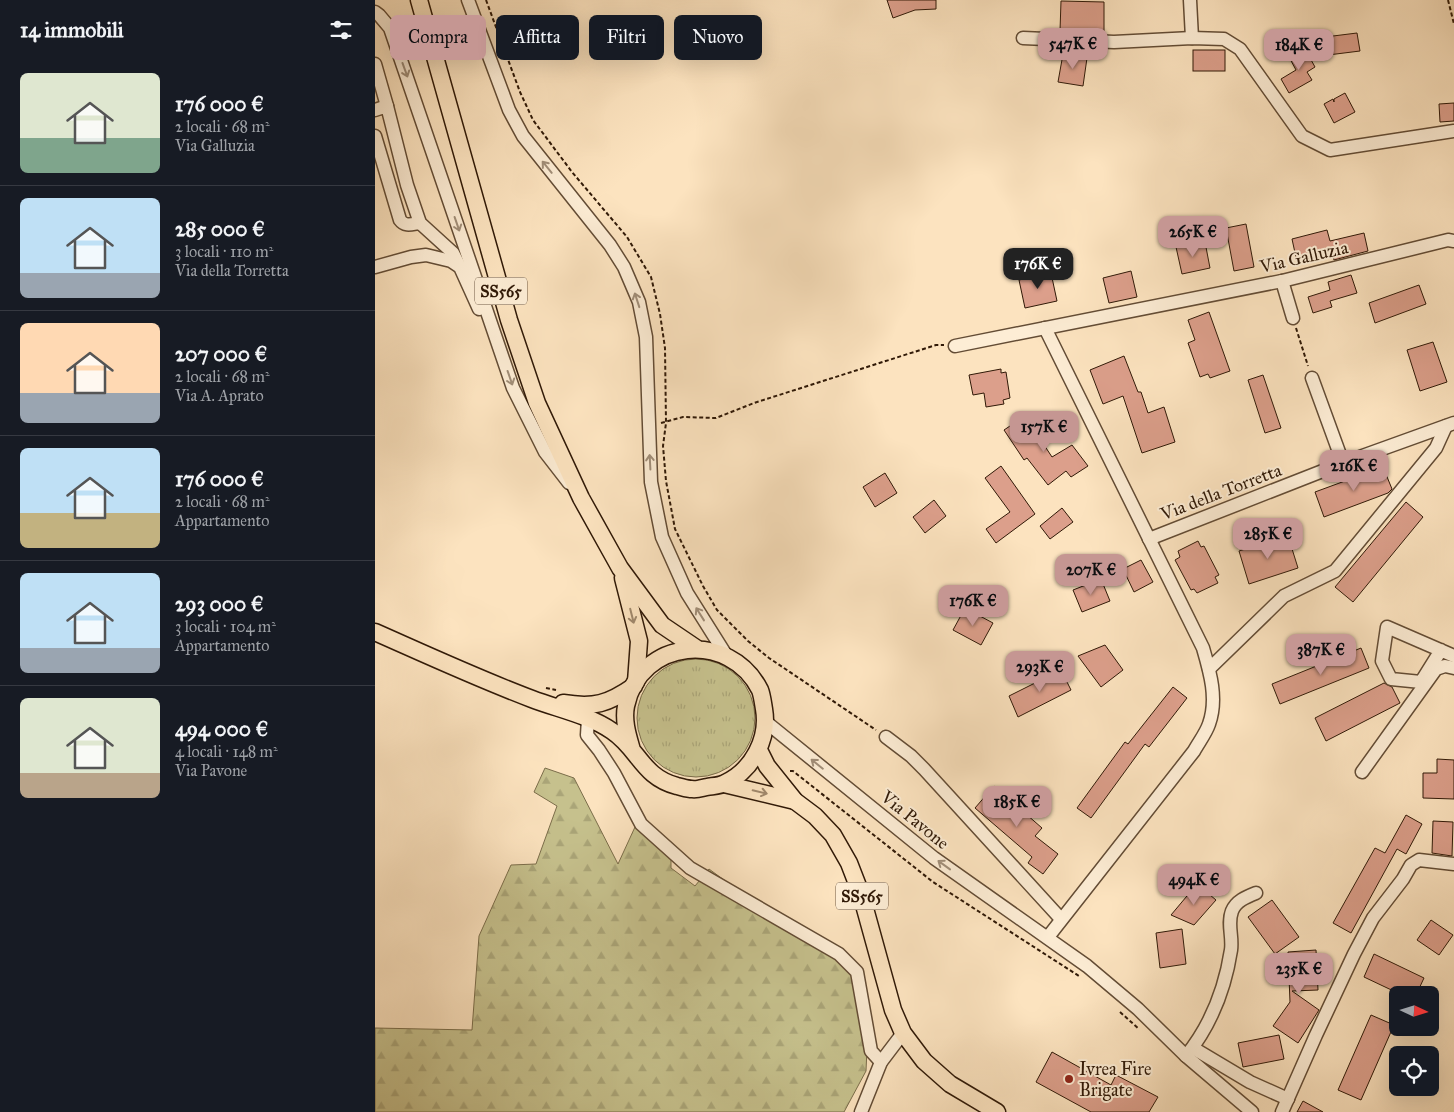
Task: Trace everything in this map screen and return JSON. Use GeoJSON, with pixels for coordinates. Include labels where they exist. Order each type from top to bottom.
{"type":"FeatureCollection","features":[{"type":"Feature","properties":{"kind":"main road","name":"SS565"},"geometry":{"type":"LineString","coordinates":[[419,0],[509,320],[537,403],[581,498],[620,568],[662,625],[696,648],[726,655],[744,668],[760,691],[766,722],[759,750],[746,769],[724,784],[692,790],[666,783],[647,770],[632,750],[626,730],[626,706],[635,684],[651,664],[669,653],[696,648]]}},
{"type":"Feature","properties":{"kind":"main road","name":"SS565"},"geometry":{"type":"LineString","coordinates":[[620,568],[639,641],[635,684]]}},
{"type":"Feature","properties":{"kind":"main road"},"geometry":{"type":"LineString","coordinates":[[375,632],[531,698],[588,719],[613,732],[632,750]]}},
{"type":"Feature","properties":{"kind":"main road"},"geometry":{"type":"LineString","coordinates":[[531,698],[580,706],[601,704],[617,698],[635,684]]}},
{"type":"Feature","properties":{"kind":"main road","name":"SS565"},"geometry":{"type":"LineString","coordinates":[[759,750],[767,766],[795,801],[815,816],[833,835],[849,863],[861,894],[893,1010],[903,1033],[924,1061],[950,1084],[997,1112]]}},
{"type":"Feature","properties":{"kind":"main road","name":"SS565"},"geometry":{"type":"LineString","coordinates":[[724,784],[795,801]]}},
{"type":"Feature","properties":{"kind":"street"},"geometry":{"type":"LineString","coordinates":[[469,0],[509,110],[523,136],[610,245],[624,267],[639,302],[646,337],[651,482],[662,536],[687,592],[726,655]]}},
{"type":"Feature","properties":{"kind":"street"},"geometry":{"type":"LineString","coordinates":[[1190,0],[1192,38]]}},
{"type":"Feature","properties":{"kind":"street"},"geometry":{"type":"LineString","coordinates":[[375,12],[390,28],[513,388],[545,452],[581,498]]}},
{"type":"Feature","properties":{"kind":"street"},"geometry":{"type":"LineString","coordinates":[[1023,38],[1114,42],[1192,38],[1225,39],[1240,49],[1302,136],[1330,150],[1454,131]]}},
{"type":"Feature","properties":{"kind":"street"},"geometry":{"type":"LineString","coordinates":[[375,64],[381,108],[420,223],[453,253],[483,318],[500,348]]}},
{"type":"Feature","properties":{"kind":"street"},"geometry":{"type":"LineString","coordinates":[[375,136],[400,220],[403,224],[408,225],[420,223]]}},
{"type":"Feature","properties":{"kind":"street","name":"Via Galluzia"},"geometry":{"type":"LineString","coordinates":[[955,346],[1282,281],[1449,240],[1454,241]]}},
{"type":"Feature","properties":{"kind":"street"},"geometry":{"type":"LineString","coordinates":[[375,267],[426,255],[451,261],[460,267]]}},
{"type":"Feature","properties":{"kind":"street"},"geometry":{"type":"LineString","coordinates":[[1282,281],[1293,318]]}},
{"type":"Feature","properties":{"kind":"street"},"geometry":{"type":"LineString","coordinates":[[1045,328],[1203,648],[1209,669],[1214,704],[1209,725],[1194,751],[1048,937]]}},
{"type":"Feature","properties":{"kind":"street"},"geometry":{"type":"LineString","coordinates":[[1312,378],[1343,463]]}},
{"type":"Feature","properties":{"kind":"street","name":"Via della Torretta"},"geometry":{"type":"LineString","coordinates":[[1149,539],[1343,463],[1450,424]]}},
{"type":"Feature","properties":{"kind":"street","name":"Via della Torretta"},"geometry":{"type":"LineString","coordinates":[[1209,669],[1284,596],[1335,571],[1435,448],[1450,424]]}},
{"type":"Feature","properties":{"kind":"street"},"geometry":{"type":"LineString","coordinates":[[1441,650],[1421,682],[1391,679],[1381,662],[1387,628],[1441,650],[1454,656]]}},
{"type":"Feature","properties":{"kind":"street"},"geometry":{"type":"LineString","coordinates":[[1362,772],[1435,669],[1445,666],[1454,668]]}},
{"type":"Feature","properties":{"kind":"street"},"geometry":{"type":"LineString","coordinates":[[588,719],[587,735],[614,773],[641,824],[690,868],[839,954],[857,972],[871,1051],[881,1062]]}},
{"type":"Feature","properties":{"kind":"street","name":"Via Pavone"},"geometry":{"type":"LineString","coordinates":[[766,722],[934,858],[1087,966],[1189,1052],[1238,1108],[1252,1112]]}},
{"type":"Feature","properties":{"kind":"street"},"geometry":{"type":"LineString","coordinates":[[886,737],[911,756],[924,769],[1061,919]]}},
{"type":"Feature","properties":{"kind":"street"},"geometry":{"type":"LineString","coordinates":[[1282,1112],[1351,961],[1373,918],[1411,866],[1419,860],[1454,864]]}},
{"type":"Feature","properties":{"kind":"street"},"geometry":{"type":"LineString","coordinates":[[1256,893],[1238,902],[1233,909],[1229,922],[1232,934],[1231,948],[1219,1000],[1199,1039],[1189,1052],[1288,1099]]}},
{"type":"Feature","properties":{"kind":"street"},"geometry":{"type":"LineString","coordinates":[[861,1112],[881,1062],[903,1033]]}},
{"type":"Feature","properties":{"kind":"path"},"geometry":{"type":"LineString","coordinates":[[1448,0],[1454,24]]}},
{"type":"Feature","properties":{"kind":"path"},"geometry":{"type":"LineString","coordinates":[[1293,318],[1312,378]]}},
{"type":"Feature","properties":{"kind":"path"},"geometry":{"type":"LineString","coordinates":[[649,425],[666,423],[683,417],[717,418],[754,403],[936,345],[955,346]]}},
{"type":"Feature","properties":{"kind":"path"},"geometry":{"type":"LineString","coordinates":[[666,423],[663,446],[666,481],[675,529],[689,560],[717,610],[748,641],[769,658],[886,737]]}},
{"type":"Feature","properties":{"kind":"green space"},"geometry":{"type":"Polygon","coordinates":[[[696,659],[719,663],[738,676],[751,695],[755,718],[751,741],[738,760],[719,773],[696,777],[673,773],[654,760],[641,741],[637,718],[641,695],[654,676],[673,663],[696,659]]]}},
{"type":"Feature","properties":{"kind":"green space"},"geometry":{"type":"Polygon","coordinates":[[[545,768],[574,778],[618,864],[635,827],[671,859],[671,868],[695,886],[709,869],[835,956],[854,974],[867,1048],[866,1071],[844,1112],[375,1112],[375,1028],[472,1030],[479,936],[511,865],[536,864],[557,806],[534,792],[545,768]]]}},
{"type":"Feature","properties":{"kind":"building"},"geometry":{"type":"Polygon","coordinates":[[[887,0],[936,0],[936,9],[915,10],[893,18],[887,0]]]}},
{"type":"Feature","properties":{"kind":"building"},"geometry":{"type":"Polygon","coordinates":[[[1061,1],[1104,2],[1104,32],[1060,31],[1061,1]]]}},
{"type":"Feature","properties":{"kind":"building"},"geometry":{"type":"Polygon","coordinates":[[[1357,33],[1360,51],[1328,55],[1325,37],[1357,33]]]}},
{"type":"Feature","properties":{"kind":"building"},"geometry":{"type":"Polygon","coordinates":[[[1305,49],[1315,67],[1307,72],[1312,80],[1289,93],[1281,79],[1296,70],[1289,57],[1305,49]]]}},
{"type":"Feature","properties":{"kind":"building"},"geometry":{"type":"Polygon","coordinates":[[[1193,50],[1225,50],[1225,71],[1193,71],[1193,50]]]}},
{"type":"Feature","properties":{"kind":"building"},"geometry":{"type":"Polygon","coordinates":[[[1063,54],[1087,58],[1083,86],[1058,82],[1063,54]]]}},
{"type":"Feature","properties":{"kind":"building"},"geometry":{"type":"Polygon","coordinates":[[[1345,93],[1355,112],[1334,123],[1324,104],[1333,99],[1334,102],[1334,99],[1345,93]]]}},
{"type":"Feature","properties":{"kind":"building"},"geometry":{"type":"Polygon","coordinates":[[[1454,103],[1454,121],[1440,122],[1439,104],[1454,103]]]}},
{"type":"Feature","properties":{"kind":"building"},"geometry":{"type":"Polygon","coordinates":[[[1246,224],[1254,267],[1234,271],[1226,228],[1246,224]]]}},
{"type":"Feature","properties":{"kind":"building"},"geometry":{"type":"Polygon","coordinates":[[[1327,230],[1330,241],[1364,233],[1368,251],[1334,260],[1332,253],[1297,262],[1292,239],[1327,230]]]}},
{"type":"Feature","properties":{"kind":"building"},"geometry":{"type":"Polygon","coordinates":[[[1205,242],[1210,268],[1182,274],[1176,247],[1205,242]]]}},
{"type":"Feature","properties":{"kind":"building"},"geometry":{"type":"Polygon","coordinates":[[[1131,271],[1137,297],[1109,303],[1103,278],[1131,271]]]}},
{"type":"Feature","properties":{"kind":"building"},"geometry":{"type":"Polygon","coordinates":[[[1051,273],[1057,301],[1025,308],[1019,280],[1051,273]]]}},
{"type":"Feature","properties":{"kind":"building"},"geometry":{"type":"Polygon","coordinates":[[[1351,275],[1357,293],[1330,301],[1332,307],[1313,313],[1308,297],[1330,290],[1328,282],[1351,275]]]}},
{"type":"Feature","properties":{"kind":"building"},"geometry":{"type":"Polygon","coordinates":[[[1419,285],[1426,304],[1375,323],[1369,303],[1419,285]]]}},
{"type":"Feature","properties":{"kind":"building"},"geometry":{"type":"Polygon","coordinates":[[[1209,312],[1230,371],[1210,378],[1208,374],[1200,377],[1188,343],[1195,340],[1188,320],[1209,312]]]}},
{"type":"Feature","properties":{"kind":"building"},"geometry":{"type":"Polygon","coordinates":[[[1433,342],[1447,382],[1420,391],[1407,350],[1433,342]]]}},
{"type":"Feature","properties":{"kind":"building"},"geometry":{"type":"Polygon","coordinates":[[[1124,356],[1138,392],[1141,392],[1148,413],[1164,407],[1175,442],[1142,453],[1123,396],[1103,404],[1090,370],[1124,356]]]}},
{"type":"Feature","properties":{"kind":"building"},"geometry":{"type":"Polygon","coordinates":[[[1001,369],[1001,373],[1006,372],[1010,398],[1003,400],[1004,404],[986,407],[984,393],[973,395],[969,375],[1001,369]]]}},
{"type":"Feature","properties":{"kind":"building"},"geometry":{"type":"Polygon","coordinates":[[[1263,375],[1281,428],[1265,433],[1248,380],[1263,375]]]}},
{"type":"Feature","properties":{"kind":"building"},"geometry":{"type":"Polygon","coordinates":[[[1025,416],[1052,457],[1072,445],[1088,466],[1071,477],[1066,471],[1048,485],[1027,458],[1024,460],[1004,430],[1025,416]]]}},
{"type":"Feature","properties":{"kind":"building"},"geometry":{"type":"Polygon","coordinates":[[[1001,466],[1035,514],[996,543],[986,529],[1010,512],[985,478],[1001,466]]]}},
{"type":"Feature","properties":{"kind":"building"},"geometry":{"type":"Polygon","coordinates":[[[1383,467],[1392,489],[1388,493],[1324,517],[1315,492],[1383,467]]]}},
{"type":"Feature","properties":{"kind":"building"},"geometry":{"type":"Polygon","coordinates":[[[885,473],[897,493],[875,507],[863,487],[885,473]]]}},
{"type":"Feature","properties":{"kind":"building"},"geometry":{"type":"Polygon","coordinates":[[[934,500],[946,516],[925,533],[913,517],[934,500]]]}},
{"type":"Feature","properties":{"kind":"building"},"geometry":{"type":"Polygon","coordinates":[[[1406,502],[1423,517],[1353,602],[1335,587],[1406,502]]]}},
{"type":"Feature","properties":{"kind":"building"},"geometry":{"type":"Polygon","coordinates":[[[1062,508],[1073,522],[1050,539],[1040,526],[1062,508]]]}},
{"type":"Feature","properties":{"kind":"building"},"geometry":{"type":"Polygon","coordinates":[[[1288,536],[1298,568],[1249,584],[1239,551],[1288,536]]]}},
{"type":"Feature","properties":{"kind":"building"},"geometry":{"type":"Polygon","coordinates":[[[1198,541],[1201,547],[1204,546],[1219,575],[1215,577],[1218,583],[1197,593],[1194,589],[1191,590],[1175,560],[1180,557],[1178,551],[1198,541]]]}},
{"type":"Feature","properties":{"kind":"building"},"geometry":{"type":"Polygon","coordinates":[[[1141,560],[1153,582],[1134,592],[1123,569],[1141,560]]]}},
{"type":"Feature","properties":{"kind":"building"},"geometry":{"type":"Polygon","coordinates":[[[1101,579],[1110,601],[1082,612],[1073,590],[1101,579]]]}},
{"type":"Feature","properties":{"kind":"building"},"geometry":{"type":"Polygon","coordinates":[[[965,608],[993,623],[981,645],[953,630],[965,608]]]}},
{"type":"Feature","properties":{"kind":"building"},"geometry":{"type":"Polygon","coordinates":[[[1105,645],[1123,670],[1101,687],[1078,656],[1105,645]]]}},
{"type":"Feature","properties":{"kind":"building"},"geometry":{"type":"Polygon","coordinates":[[[1361,648],[1369,668],[1280,704],[1272,684],[1361,648]]]}},
{"type":"Feature","properties":{"kind":"building"},"geometry":{"type":"Polygon","coordinates":[[[1061,670],[1071,690],[1018,717],[1009,696],[1061,670]]]}},
{"type":"Feature","properties":{"kind":"building"},"geometry":{"type":"Polygon","coordinates":[[[1384,683],[1392,687],[1400,703],[1326,741],[1315,718],[1384,683]]]}},
{"type":"Feature","properties":{"kind":"building"},"geometry":{"type":"Polygon","coordinates":[[[1173,687],[1187,698],[1149,747],[1145,744],[1091,818],[1077,808],[1125,742],[1128,744],[1173,687]]]}},
{"type":"Feature","properties":{"kind":"building"},"geometry":{"type":"Polygon","coordinates":[[[1437,759],[1454,760],[1454,799],[1423,798],[1423,773],[1437,773],[1437,759]]]}},
{"type":"Feature","properties":{"kind":"building"},"geometry":{"type":"Polygon","coordinates":[[[994,786],[1042,828],[1035,836],[1058,854],[1043,874],[1028,863],[1032,857],[975,808],[994,786]]]}},
{"type":"Feature","properties":{"kind":"building"},"geometry":{"type":"Polygon","coordinates":[[[1406,815],[1422,824],[1406,854],[1397,849],[1351,933],[1333,923],[1375,848],[1385,853],[1406,815]]]}},
{"type":"Feature","properties":{"kind":"building"},"geometry":{"type":"Polygon","coordinates":[[[1433,821],[1453,822],[1452,856],[1432,853],[1433,821]]]}},
{"type":"Feature","properties":{"kind":"building"},"geometry":{"type":"Polygon","coordinates":[[[1197,884],[1216,900],[1194,925],[1171,915],[1197,884]]]}},
{"type":"Feature","properties":{"kind":"building"},"geometry":{"type":"Polygon","coordinates":[[[1272,900],[1299,937],[1275,954],[1248,917],[1272,900]]]}},
{"type":"Feature","properties":{"kind":"building"},"geometry":{"type":"Polygon","coordinates":[[[1431,920],[1453,935],[1439,955],[1417,940],[1431,920]]]}},
{"type":"Feature","properties":{"kind":"building"},"geometry":{"type":"Polygon","coordinates":[[[1182,929],[1186,964],[1160,968],[1156,933],[1182,929]]]}},
{"type":"Feature","properties":{"kind":"building"},"geometry":{"type":"Polygon","coordinates":[[[1316,950],[1318,990],[1292,991],[1319,1010],[1298,1043],[1273,1026],[1290,1002],[1288,952],[1316,950]]]}},
{"type":"Feature","properties":{"kind":"building"},"geometry":{"type":"Polygon","coordinates":[[[1374,954],[1424,978],[1420,986],[1389,986],[1389,989],[1364,977],[1374,954]]]}},
{"type":"Feature","properties":{"kind":"building"},"geometry":{"type":"Polygon","coordinates":[[[1371,1015],[1389,1023],[1389,1036],[1361,1100],[1338,1090],[1371,1015]]]}},
{"type":"Feature","properties":{"kind":"building"},"geometry":{"type":"Polygon","coordinates":[[[1279,1035],[1284,1059],[1243,1067],[1238,1043],[1279,1035]]]}},
{"type":"Feature","properties":{"kind":"building","name":"Ivrea Fire Brigate"},"geometry":{"type":"Polygon","coordinates":[[[1052,1052],[1111,1085],[1116,1075],[1158,1097],[1149,1112],[1091,1112],[1036,1082],[1052,1052]]]}},
{"type":"Feature","properties":{"kind":"building"},"geometry":{"type":"Polygon","coordinates":[[[1303,1101],[1323,1112],[1297,1112],[1303,1101]]]}},
{"type":"Feature","properties":{"kind":"place","name":"Ivrea Fire Brigate"},"geometry":{"type":"Point","coordinates":[1069,1079]}}]}
